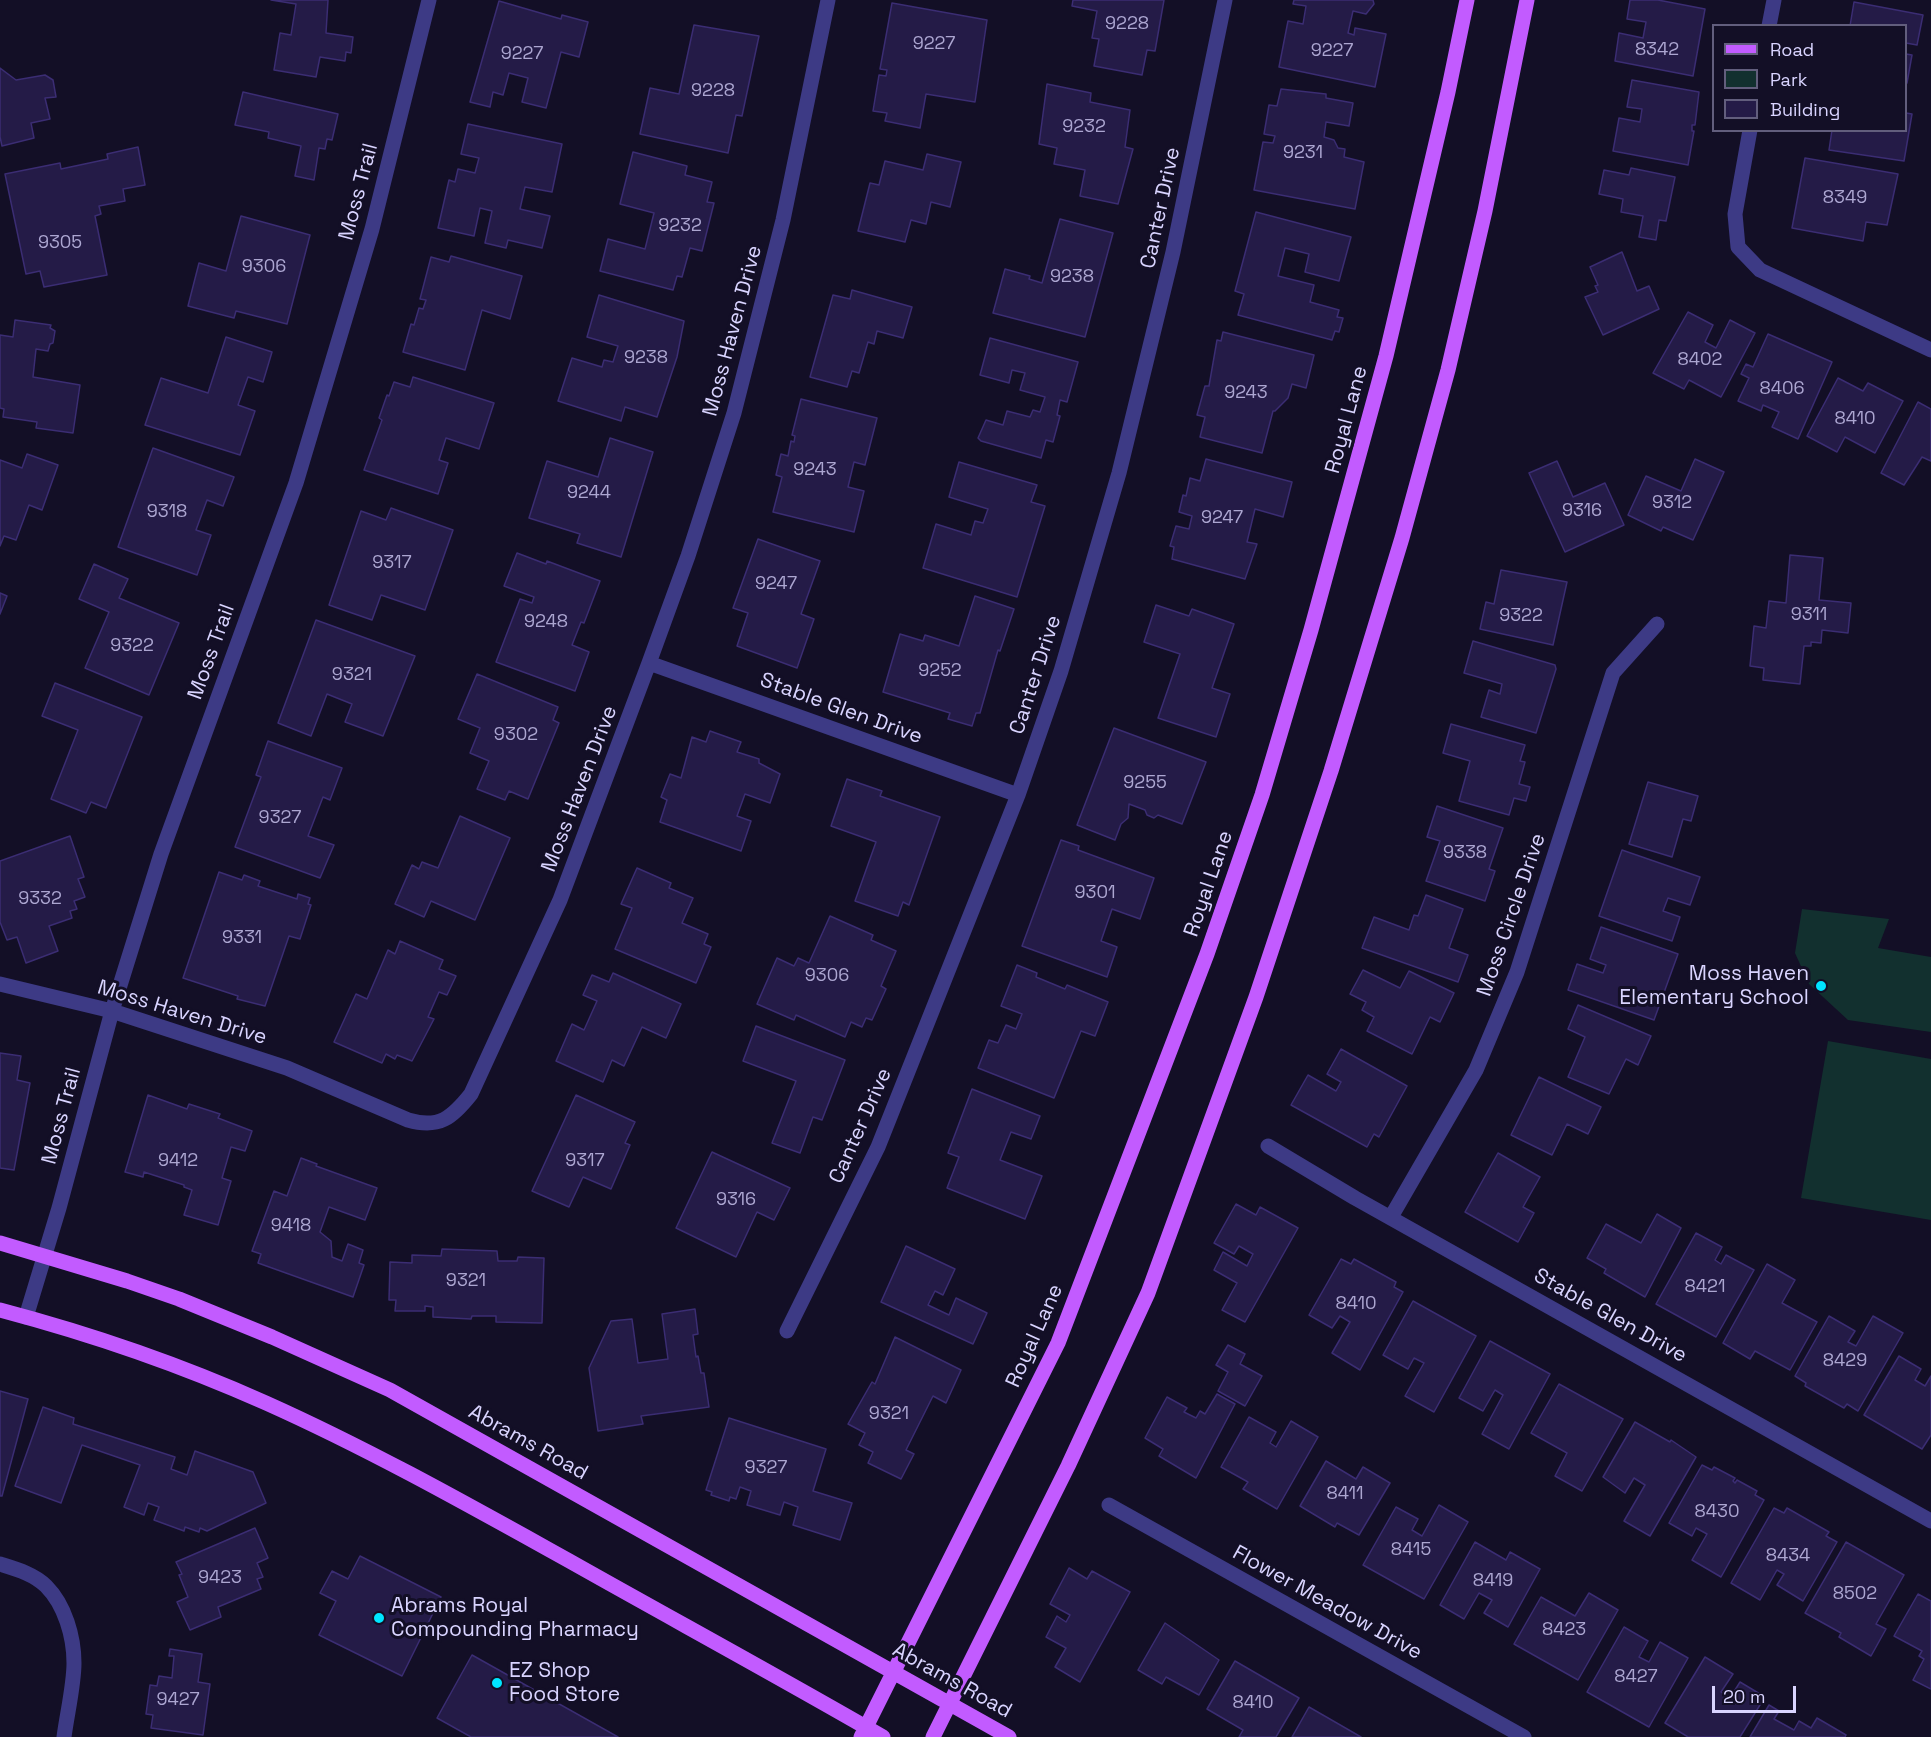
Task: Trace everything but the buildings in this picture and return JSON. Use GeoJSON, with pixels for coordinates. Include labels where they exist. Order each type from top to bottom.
{"type":"FeatureCollection","features":[{"type":"Feature","properties":{"kind":"main road","name":"Royal Lane"},"geometry":{"type":"LineString","coordinates":[[864,1732],[1058,1343],[1203,964],[1262,795],[1311,630],[1386,356],[1449,92],[1467,0]]}},
{"type":"Feature","properties":{"kind":"main road"},"geometry":{"type":"LineString","coordinates":[[933,1737],[1068,1466],[1148,1293],[1256,996],[1335,760],[1402,538],[1448,370],[1485,211],[1527,0]]}},
{"type":"Feature","properties":{"kind":"main road","name":"Abrams Road"},"geometry":{"type":"LineString","coordinates":[[0,1243],[127,1281],[229,1318],[390,1390],[1009,1737]]}},
{"type":"Feature","properties":{"kind":"main road"},"geometry":{"type":"LineString","coordinates":[[0,1310],[107,1342],[161,1361],[265,1402],[321,1429],[492,1518],[864,1732],[883,1737]]}},
{"type":"Feature","properties":{"kind":"street","name":"Moss Trail"},"geometry":{"type":"LineString","coordinates":[[26,1317],[112,1011],[160,854],[296,483],[372,229],[429,0]]}},
{"type":"Feature","properties":{"kind":"street","name":"Moss Haven Drive"},"geometry":{"type":"LineString","coordinates":[[0,984],[112,1011],[287,1068],[424,1125],[440,1122],[458,1111],[471,1094],[560,900],[688,556],[734,413],[783,220],[828,0]]}},
{"type":"Feature","properties":{"kind":"street","name":"Canter Drive"},"geometry":{"type":"LineString","coordinates":[[787,1331],[878,1147],[1018,795],[1061,671],[1119,474],[1173,252],[1225,0]]}},
{"type":"Feature","properties":{"kind":"street"},"geometry":{"type":"LineString","coordinates":[[1770,24],[1774,0]]}},
{"type":"Feature","properties":{"kind":"street"},"geometry":{"type":"LineString","coordinates":[[1750,132],[1735,214],[1738,247],[1760,270],[1931,351]]}},
{"type":"Feature","properties":{"kind":"street","name":"Moss Circle Drive"},"geometry":{"type":"LineString","coordinates":[[1391,1217],[1476,1070],[1517,972],[1613,673],[1657,624]]}},
{"type":"Feature","properties":{"kind":"street","name":"Stable Glen Drive"},"geometry":{"type":"LineString","coordinates":[[650,663],[1018,795]]}},
{"type":"Feature","properties":{"kind":"street","name":"Stable Glen Drive"},"geometry":{"type":"LineString","coordinates":[[1268,1146],[1931,1521]]}},
{"type":"Feature","properties":{"kind":"street","name":"Flower Meadow Drive"},"geometry":{"type":"LineString","coordinates":[[1110,1505],[1524,1737]]}},
{"type":"Feature","properties":{"kind":"street"},"geometry":{"type":"LineString","coordinates":[[0,1564],[26,1573],[45,1585],[60,1604],[70,1633],[74,1664],[63,1737]]}},
{"type":"Feature","properties":{"kind":"green space"},"geometry":{"type":"Polygon","coordinates":[[[1802,909],[1889,919],[1878,948],[1931,957],[1931,1032],[1848,1020],[1809,984],[1795,953],[1802,909]]]}},
{"type":"Feature","properties":{"kind":"green space"},"geometry":{"type":"Polygon","coordinates":[[[1828,1041],[1931,1059],[1931,1220],[1801,1198],[1828,1041]]]}},
{"type":"Feature","properties":{"kind":"place","name":"Moss Haven Elementary School"},"geometry":{"type":"Point","coordinates":[1821,986]}},
{"type":"Feature","properties":{"kind":"place","name":"Abrams Royal Compounding Pharmacy"},"geometry":{"type":"Point","coordinates":[379,1618]}},
{"type":"Feature","properties":{"kind":"place","name":"EZ Shop Food Store"},"geometry":{"type":"Point","coordinates":[497,1683]}}]}
